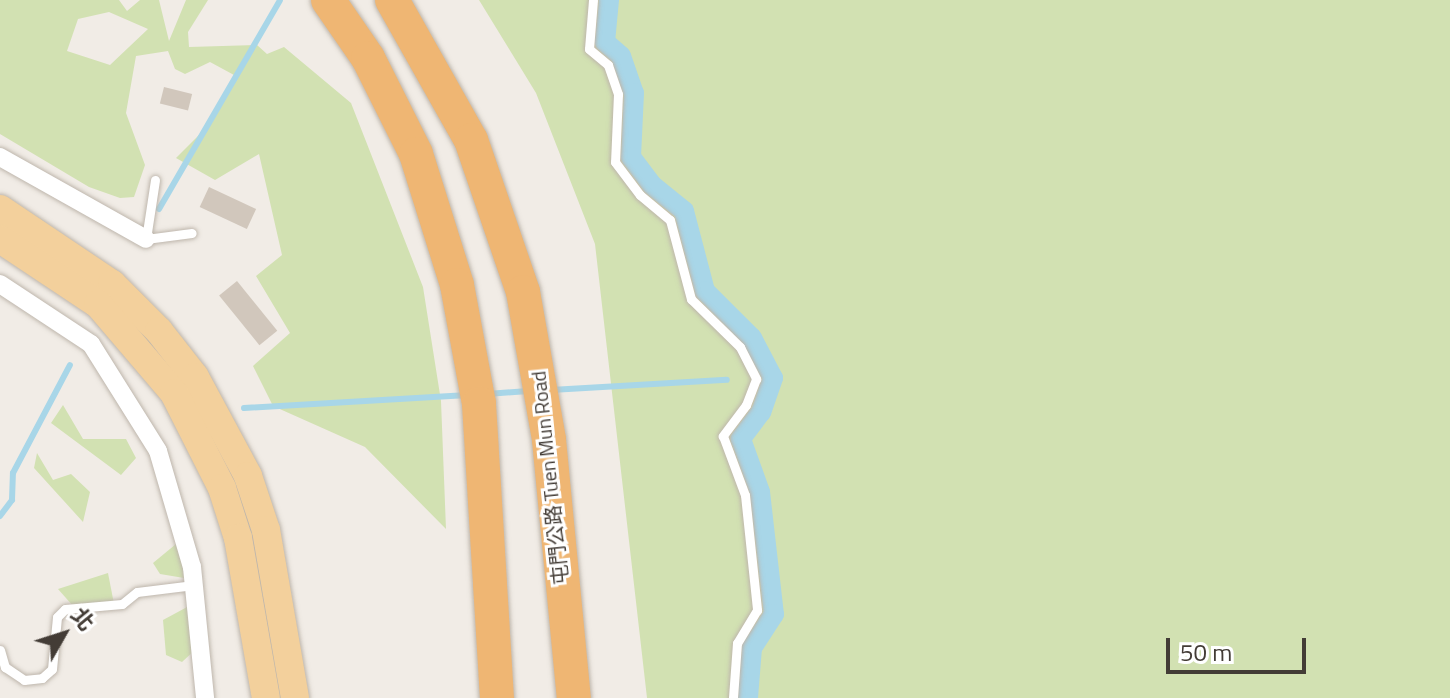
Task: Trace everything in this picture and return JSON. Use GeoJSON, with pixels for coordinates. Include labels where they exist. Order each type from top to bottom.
{"type":"FeatureCollection","features":[{"type":"Feature","properties":{"kind":"highway"},"geometry":{"type":"LineString","coordinates":[[328,0],[368,58],[416,154],[457,285],[479,404],[497,698]]}},
{"type":"Feature","properties":{"kind":"highway","name":"屯門公路 Tuen Mun Road"},"geometry":{"type":"LineString","coordinates":[[392,0],[471,140],[523,292],[549,440],[574,698]]}},
{"type":"Feature","properties":{"kind":"main road"},"geometry":{"type":"LineString","coordinates":[[0,209],[112,284],[159,331],[202,390],[248,476],[266,530],[295,698]]}},
{"type":"Feature","properties":{"kind":"main road"},"geometry":{"type":"LineString","coordinates":[[0,239],[98,304],[174,393],[222,488],[238,538],[266,698]]}},
{"type":"Feature","properties":{"kind":"street"},"geometry":{"type":"LineString","coordinates":[[0,157],[146,239]]}},
{"type":"Feature","properties":{"kind":"street"},"geometry":{"type":"LineString","coordinates":[[0,284],[78,333],[116,376],[166,469],[194,585],[205,698]]}},
{"type":"Feature","properties":{"kind":"lane"},"geometry":{"type":"LineString","coordinates":[[593,0],[589,49],[608,65],[618,94],[615,162],[640,195],[670,220],[691,299],[740,347],[756,379],[746,405],[723,436],[745,495],[757,610],[737,643],[733,698]]}},
{"type":"Feature","properties":{"kind":"lane"},"geometry":{"type":"LineString","coordinates":[[155,180],[146,239],[192,233]]}},
{"type":"Feature","properties":{"kind":"lane"},"geometry":{"type":"LineString","coordinates":[[0,650],[5,667],[24,680],[42,678],[52,669],[57,617],[65,609],[122,604],[137,592],[194,585]]}},
{"type":"Feature","properties":{"kind":"green space"},"geometry":{"type":"Polygon","coordinates":[[[0,0],[119,0],[127,11],[140,0],[159,0],[169,41],[186,0],[208,0],[188,32],[189,47],[257,45],[267,54],[284,47],[351,103],[423,287],[441,401],[446,529],[365,447],[273,406],[253,366],[290,333],[256,276],[282,255],[259,154],[215,180],[176,158],[208,126],[234,75],[210,62],[185,74],[175,69],[168,51],[136,56],[126,113],[145,165],[134,197],[120,198],[89,187],[0,134],[0,0]],[[109,12],[78,19],[67,51],[110,65],[148,29],[109,12]]]}},
{"type":"Feature","properties":{"kind":"green space"},"geometry":{"type":"Polygon","coordinates":[[[479,0],[1450,0],[1450,698],[647,698],[595,244],[536,93],[479,0]]]}},
{"type":"Feature","properties":{"kind":"green space"},"geometry":{"type":"Polygon","coordinates":[[[63,405],[83,439],[126,439],[136,458],[121,475],[51,423],[63,405]]]}},
{"type":"Feature","properties":{"kind":"green space"},"geometry":{"type":"Polygon","coordinates":[[[37,453],[53,480],[71,474],[90,492],[83,522],[34,468],[37,453]]]}},
{"type":"Feature","properties":{"kind":"green space"},"geometry":{"type":"Polygon","coordinates":[[[176,544],[182,559],[184,578],[160,574],[153,563],[176,544]]]}},
{"type":"Feature","properties":{"kind":"green space"},"geometry":{"type":"Polygon","coordinates":[[[108,573],[114,604],[73,606],[58,589],[108,573]]]}},
{"type":"Feature","properties":{"kind":"green space"},"geometry":{"type":"Polygon","coordinates":[[[189,606],[205,615],[208,638],[182,662],[166,655],[163,620],[189,606]]]}},
{"type":"Feature","properties":{"kind":"building"},"geometry":{"type":"Polygon","coordinates":[[[164,87],[192,94],[188,111],[160,103],[164,87]]]}},
{"type":"Feature","properties":{"kind":"building"},"geometry":{"type":"Polygon","coordinates":[[[209,187],[256,209],[247,229],[200,207],[209,187]]]}},
{"type":"Feature","properties":{"kind":"building"},"geometry":{"type":"Polygon","coordinates":[[[237,281],[277,331],[259,345],[219,295],[237,281]]]}},
{"type":"Feature","properties":{"kind":"waterway"},"geometry":{"type":"LineString","coordinates":[[159,209],[280,0]]}},
{"type":"Feature","properties":{"kind":"waterway"},"geometry":{"type":"LineString","coordinates":[[609,0],[605,42],[621,56],[634,93],[631,157],[652,185],[684,211],[705,291],[752,338],[773,378],[761,412],[741,439],[760,492],[774,614],[752,648],[748,698]]}},
{"type":"Feature","properties":{"kind":"waterway"},"geometry":{"type":"LineString","coordinates":[[0,516],[12,500],[13,473],[70,365]]}},
{"type":"Feature","properties":{"kind":"waterway"},"geometry":{"type":"LineString","coordinates":[[551,390],[727,380]]}},
{"type":"Feature","properties":{"kind":"waterway"},"geometry":{"type":"LineString","coordinates":[[487,394],[528,391]]}},
{"type":"Feature","properties":{"kind":"waterway"},"geometry":{"type":"LineString","coordinates":[[244,408],[468,395]]}}]}
